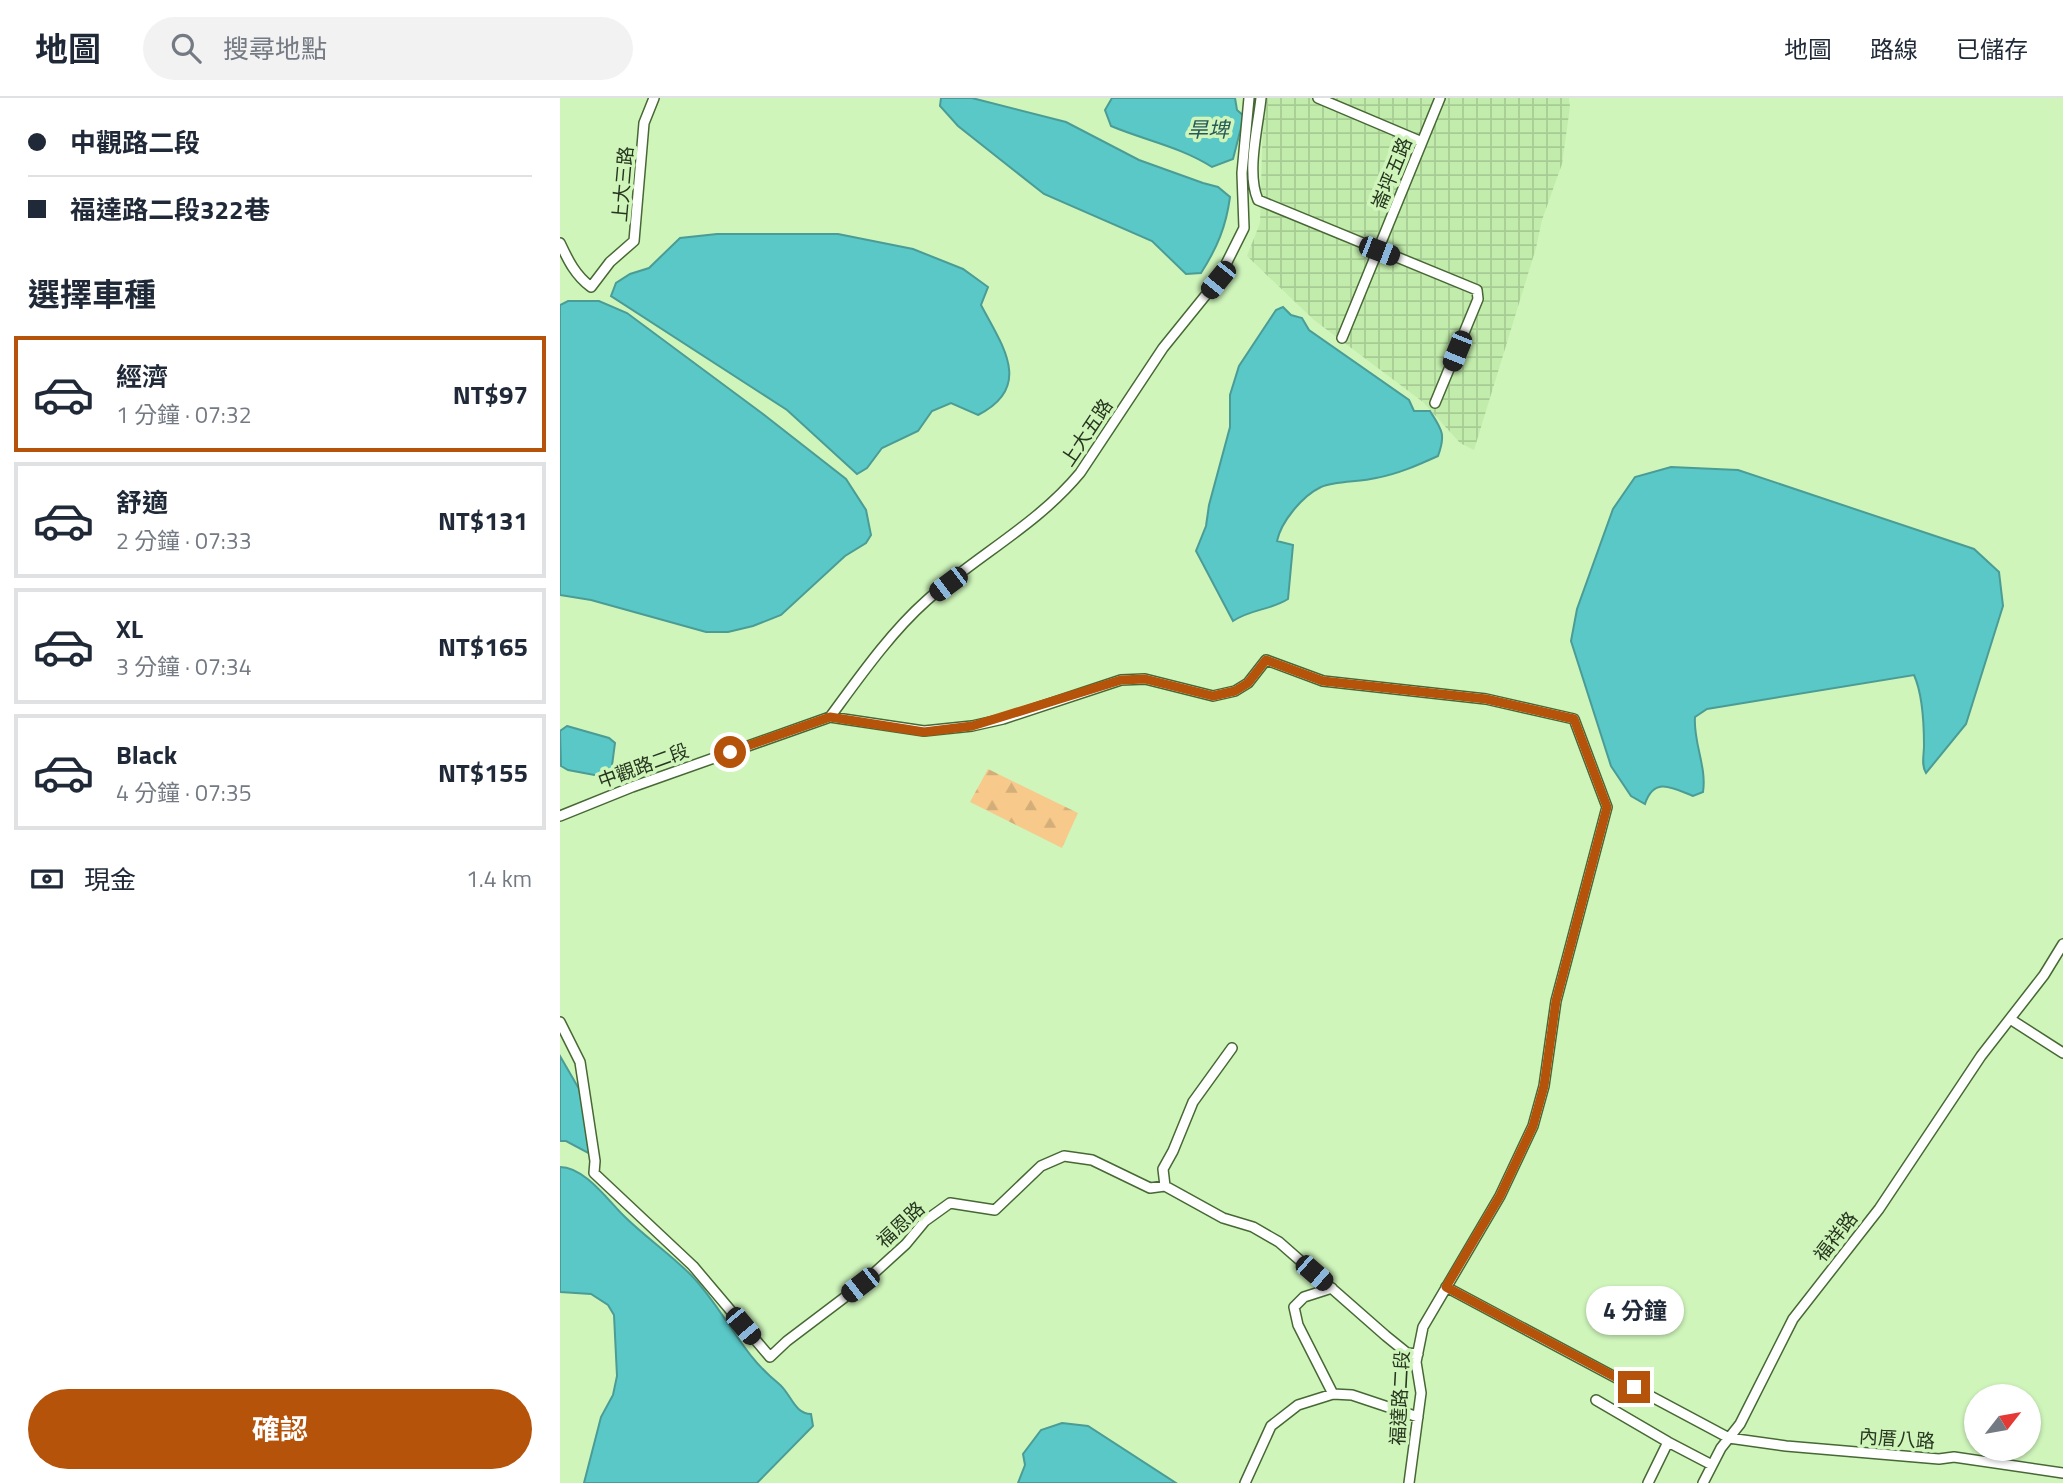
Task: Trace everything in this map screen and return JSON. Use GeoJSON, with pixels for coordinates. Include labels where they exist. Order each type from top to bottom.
{"type":"FeatureCollection","features":[{"type":"Feature","properties":{"kind":"street","name":"上大三路"},"geometry":{"type":"LineString","coordinates":[[560,243],[569,262],[581,279],[591,287],[610,262],[634,241],[644,123],[654,98]]}},
{"type":"Feature","properties":{"kind":"street","name":"上大五路"},"geometry":{"type":"LineString","coordinates":[[830,717],[870,663],[926,601],[1014,534],[1067,489],[1163,348],[1218,280],[1244,228],[1242,173],[1249,98]]}},
{"type":"Feature","properties":{"kind":"street"},"geometry":{"type":"LineString","coordinates":[[1261,98],[1254,156],[1254,186],[1258,200],[1477,290],[1478,299],[1435,403]]}},
{"type":"Feature","properties":{"kind":"street"},"geometry":{"type":"LineString","coordinates":[[1318,98],[1422,142]]}},
{"type":"Feature","properties":{"kind":"street","name":"崙坪五路"},"geometry":{"type":"LineString","coordinates":[[1342,338],[1440,98]]}},
{"type":"Feature","properties":{"kind":"street"},"geometry":{"type":"LineString","coordinates":[[1244,196],[1254,186]]}},
{"type":"Feature","properties":{"kind":"street","name":"中觀路二段"},"geometry":{"type":"LineString","coordinates":[[560,816],[632,787],[830,717],[924,732],[972,726],[1121,680],[1145,679],[1213,696],[1235,691],[1248,683],[1266,660],[1323,681],[1486,699],[1574,719],[1607,807]]}},
{"type":"Feature","properties":{"kind":"street","name":"福達路二段"},"geometry":{"type":"LineString","coordinates":[[1409,1483],[1419,1417],[1421,1393],[1416,1362],[1423,1327],[1500,1196],[1533,1126],[1544,1086],[1556,1001],[1607,807]]}},
{"type":"Feature","properties":{"kind":"street","name":"福祥路"},"geometry":{"type":"LineString","coordinates":[[1703,1483],[1740,1424],[1793,1320],[1879,1209],[1981,1056],[2043,975],[2063,944]]}},
{"type":"Feature","properties":{"kind":"street"},"geometry":{"type":"LineString","coordinates":[[2010,1019],[2063,1053]]}},
{"type":"Feature","properties":{"kind":"street","name":"福恩路"},"geometry":{"type":"LineString","coordinates":[[560,1022],[580,1062],[596,1161],[594,1172],[693,1266],[770,1357],[860,1285],[906,1244],[925,1221],[950,1203],[995,1210],[1041,1166],[1064,1156],[1092,1160],[1150,1188],[1165,1186],[1223,1218],[1253,1227],[1270,1237],[1408,1353],[1418,1354]]}},
{"type":"Feature","properties":{"kind":"street"},"geometry":{"type":"LineString","coordinates":[[1165,1186],[1163,1169],[1193,1102],[1232,1048]]}},
{"type":"Feature","properties":{"kind":"street"},"geometry":{"type":"LineString","coordinates":[[1446,1287],[1729,1438]]}},
{"type":"Feature","properties":{"kind":"street"},"geometry":{"type":"LineString","coordinates":[[1332,1288],[1304,1297],[1294,1307],[1298,1325],[1333,1394]]}},
{"type":"Feature","properties":{"kind":"street"},"geometry":{"type":"LineString","coordinates":[[1245,1483],[1271,1426],[1298,1405],[1333,1394],[1352,1395],[1419,1417]]}},
{"type":"Feature","properties":{"kind":"street"},"geometry":{"type":"LineString","coordinates":[[1596,1400],[1712,1465]]}},
{"type":"Feature","properties":{"kind":"street","name":"內厝八路"},"geometry":{"type":"LineString","coordinates":[[1729,1438],[1911,1457],[1954,1457],[2063,1473]]}},
{"type":"Feature","properties":{"kind":"street"},"geometry":{"type":"LineString","coordinates":[[1648,1483],[1668,1442]]}},
{"type":"Feature","properties":{"kind":"shaded area"},"geometry":{"type":"Polygon","coordinates":[[[1265,98],[1569,98],[1562,164],[1542,220],[1536,248],[1474,450],[1460,443],[1423,402],[1314,320],[1247,256],[1260,223],[1265,98]]]}},
{"type":"Feature","properties":{"kind":"green space"},"geometry":{"type":"Polygon","coordinates":[[[988,769],[1078,813],[1062,848],[970,802],[988,769]]]}},
{"type":"Feature","properties":{"kind":"water"},"geometry":{"type":"Polygon","coordinates":[[[941,98],[972,98],[1066,122],[1139,160],[1218,187],[1230,197],[1228,208],[1220,237],[1201,273],[1186,274],[1152,241],[1044,194],[958,126],[940,106],[941,98]]]}},
{"type":"Feature","properties":{"kind":"water","name":"旱埤"},"geometry":{"type":"Polygon","coordinates":[[[1112,98],[1235,98],[1237,110],[1244,116],[1233,159],[1212,167],[1175,149],[1111,126],[1105,110],[1112,98]]]}},
{"type":"Feature","properties":{"kind":"water"},"geometry":{"type":"Polygon","coordinates":[[[717,234],[838,234],[913,249],[963,269],[988,287],[981,305],[1004,350],[1009,378],[1005,392],[995,404],[978,415],[951,403],[932,411],[918,431],[882,448],[867,468],[857,474],[787,410],[611,296],[616,283],[630,274],[649,268],[680,238],[717,234]]]}},
{"type":"Feature","properties":{"kind":"water"},"geometry":{"type":"Polygon","coordinates":[[[568,301],[599,301],[627,313],[846,479],[866,510],[871,535],[866,543],[845,556],[781,615],[728,632],[706,632],[591,600],[560,595],[560,305],[568,301]]]}},
{"type":"Feature","properties":{"kind":"water"},"geometry":{"type":"Polygon","coordinates":[[[1283,307],[1291,315],[1302,318],[1309,330],[1409,400],[1414,411],[1430,411],[1440,428],[1442,442],[1438,456],[1400,472],[1327,485],[1314,491],[1288,518],[1277,541],[1293,545],[1288,599],[1233,621],[1196,551],[1206,526],[1230,427],[1230,395],[1239,366],[1276,310],[1283,307]]]}},
{"type":"Feature","properties":{"kind":"water"},"geometry":{"type":"Polygon","coordinates":[[[1671,467],[1738,470],[1974,549],[1999,572],[2003,606],[1966,724],[1926,773],[1923,763],[1922,710],[1914,675],[1707,709],[1695,717],[1703,792],[1693,796],[1665,786],[1659,787],[1653,790],[1645,804],[1631,796],[1611,766],[1571,641],[1577,609],[1613,509],[1635,477],[1671,467]]]}},
{"type":"Feature","properties":{"kind":"water"},"geometry":{"type":"Polygon","coordinates":[[[567,726],[609,738],[615,743],[611,773],[605,777],[568,770],[561,766],[560,731],[567,726]]]}},
{"type":"Feature","properties":{"kind":"water"},"geometry":{"type":"Polygon","coordinates":[[[560,1056],[582,1094],[592,1155],[566,1141],[560,1141],[560,1056]]]}},
{"type":"Feature","properties":{"kind":"water"},"geometry":{"type":"Polygon","coordinates":[[[560,1167],[569,1168],[586,1178],[631,1223],[691,1275],[753,1359],[782,1387],[801,1411],[811,1414],[813,1426],[757,1483],[584,1483],[601,1417],[613,1395],[617,1376],[614,1315],[608,1305],[591,1294],[560,1292],[560,1167]]]}},
{"type":"Feature","properties":{"kind":"water"},"geometry":{"type":"Polygon","coordinates":[[[1062,1423],[1088,1426],[1176,1483],[1018,1483],[1025,1465],[1023,1454],[1041,1430],[1062,1423]]]}},
{"type":"Feature","properties":{"kind":"route"},"geometry":{"type":"LineString","coordinates":[[730,752],[830,717],[924,732],[972,726],[1003,719],[1121,680],[1145,679],[1213,696],[1235,691],[1248,683],[1266,660],[1323,681],[1486,699],[1574,719],[1607,807],[1556,1001],[1544,1086],[1533,1126],[1515,1169],[1446,1287],[1634,1387]]}}]}
